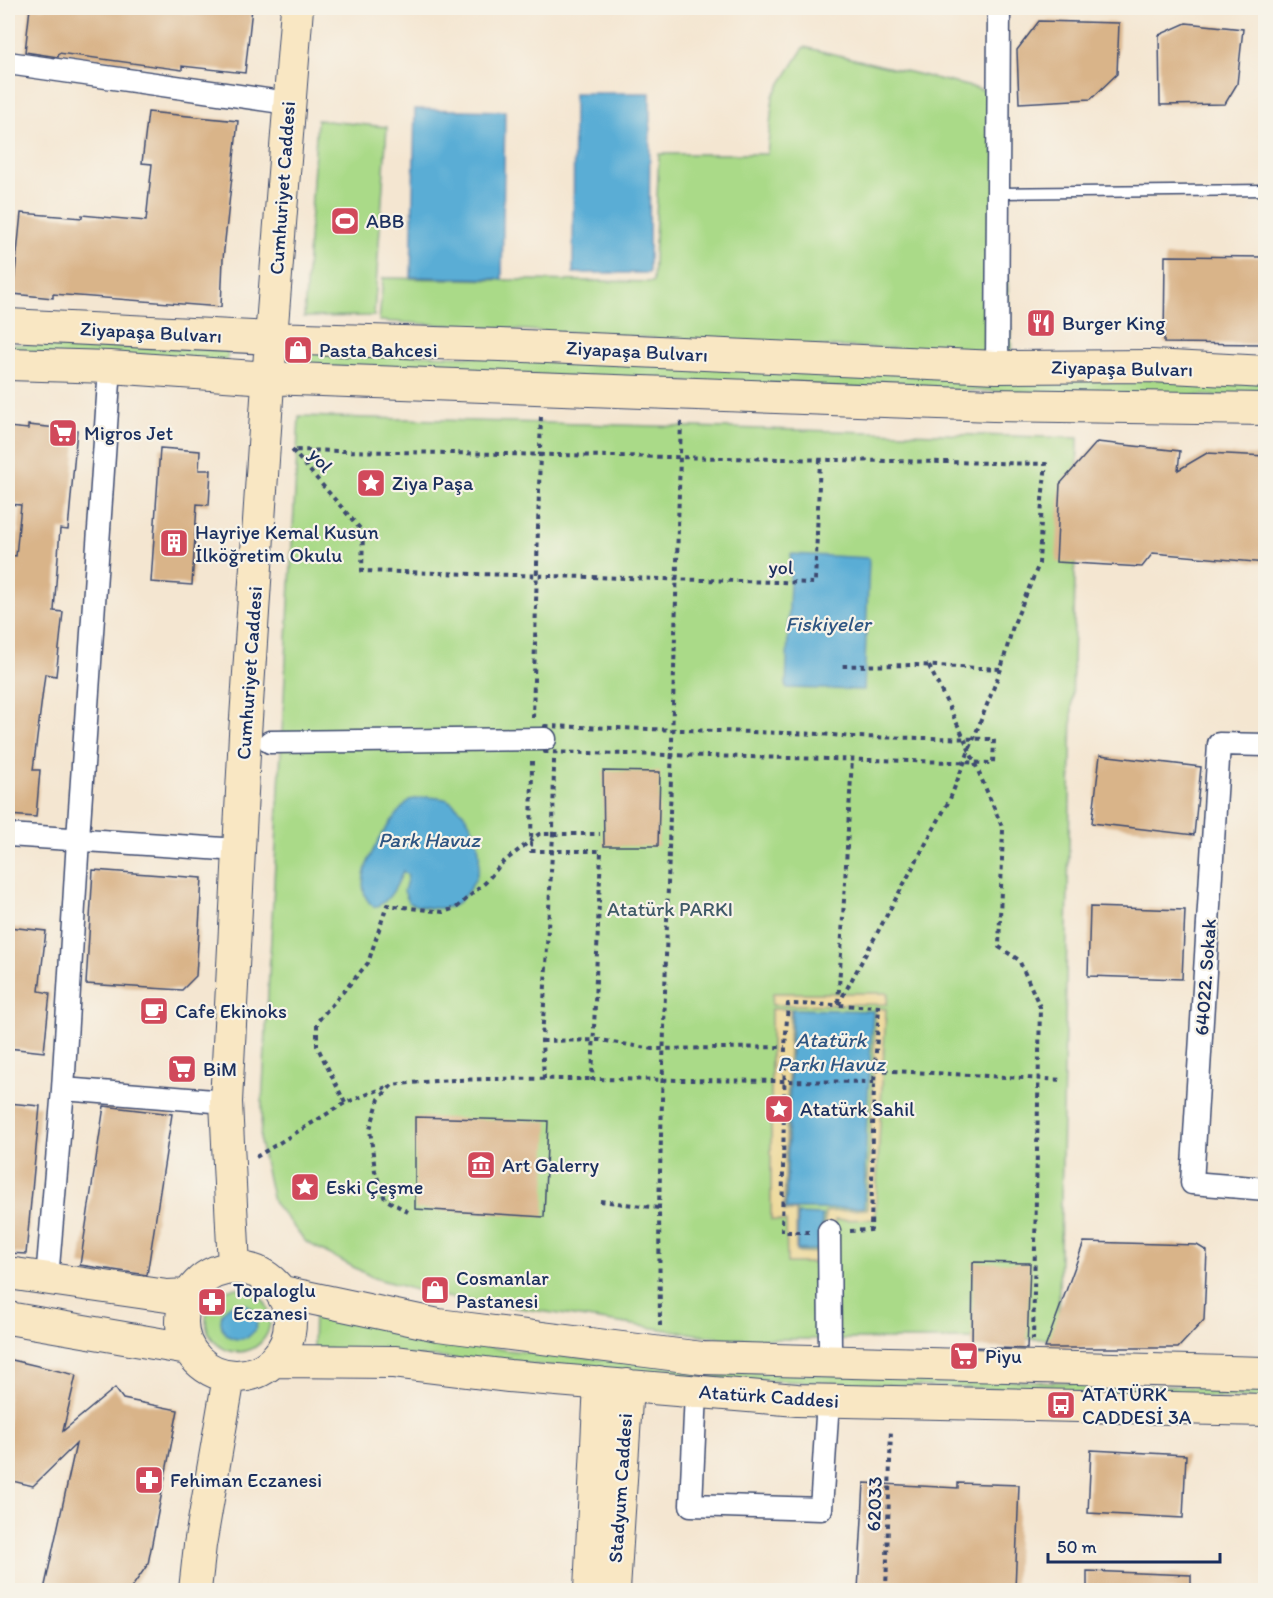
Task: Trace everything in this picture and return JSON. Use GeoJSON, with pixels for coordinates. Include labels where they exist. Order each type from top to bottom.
{"type":"FeatureCollection","features":[{"type":"Feature","properties":{"kind":"main road","name":"Cumhuriyet Caddesi"},"geometry":{"type":"LineString","coordinates":[[234,1267],[226,1102],[268,378],[297,8]]}},
{"type":"Feature","properties":{"kind":"main road","name":"Ziyapaşa Bulvarı"},"geometry":{"type":"LineString","coordinates":[[8,326],[271,338],[512,345],[997,367],[1152,366],[1266,372]]}},
{"type":"Feature","properties":{"kind":"main road","name":"Ziyapaşa Bulvarı"},"geometry":{"type":"LineString","coordinates":[[8,364],[110,367],[268,378],[993,405],[1266,409]]}},
{"type":"Feature","properties":{"kind":"main road"},"geometry":{"type":"LineString","coordinates":[[234,1267],[252,1269],[269,1278],[282,1292],[289,1309],[291,1327],[286,1346],[275,1361],[261,1371],[245,1376],[229,1377],[213,1372],[199,1362],[188,1349],[181,1322],[183,1308],[188,1295],[200,1281],[216,1271],[234,1267]]}},
{"type":"Feature","properties":{"kind":"main road"},"geometry":{"type":"LineString","coordinates":[[8,1273],[166,1296],[188,1295]]}},
{"type":"Feature","properties":{"kind":"main road","name":"Atatürk Caddesi"},"geometry":{"type":"LineString","coordinates":[[282,1292],[438,1325],[702,1358],[1266,1373]]}},
{"type":"Feature","properties":{"kind":"main road"},"geometry":{"type":"LineString","coordinates":[[8,1318],[188,1349]]}},
{"type":"Feature","properties":{"kind":"main road","name":"Atatürk Caddesi"},"geometry":{"type":"LineString","coordinates":[[275,1361],[394,1362],[508,1376],[797,1400],[1266,1410]]}},
{"type":"Feature","properties":{"kind":"main road"},"geometry":{"type":"LineString","coordinates":[[195,1590],[200,1545],[229,1377]]}},
{"type":"Feature","properties":{"kind":"main road"},"geometry":{"type":"LineString","coordinates":[[591,1590],[614,1384]]}},
{"type":"Feature","properties":{"kind":"main road","name":"Stadyum Caddesi"},"geometry":{"type":"LineString","coordinates":[[614,1384],[614,1590]]}},
{"type":"Feature","properties":{"kind":"street"},"geometry":{"type":"LineString","coordinates":[[997,367],[999,8]]}},
{"type":"Feature","properties":{"kind":"street"},"geometry":{"type":"LineString","coordinates":[[8,63],[288,103]]}},
{"type":"Feature","properties":{"kind":"street"},"geometry":{"type":"LineString","coordinates":[[47,1279],[63,1089],[110,367]]}},
{"type":"Feature","properties":{"kind":"street"},"geometry":{"type":"LineString","coordinates":[[270,742],[544,743]]}},
{"type":"Feature","properties":{"kind":"street","name":"64022. Sokak"},"geometry":{"type":"LineString","coordinates":[[1266,745],[1220,744],[1192,1184],[1266,1189]]}},
{"type":"Feature","properties":{"kind":"street"},"geometry":{"type":"LineString","coordinates":[[8,835],[239,850]]}},
{"type":"Feature","properties":{"kind":"street"},"geometry":{"type":"LineString","coordinates":[[63,1089],[226,1102]]}},
{"type":"Feature","properties":{"kind":"street"},"geometry":{"type":"LineString","coordinates":[[829,1231],[831,1348]]}},
{"type":"Feature","properties":{"kind":"street"},"geometry":{"type":"LineString","coordinates":[[696,1392],[691,1505],[821,1509],[828,1401]]}},
{"type":"Feature","properties":{"kind":"lane"},"geometry":{"type":"LineString","coordinates":[[997,193],[1266,190]]}},
{"type":"Feature","properties":{"kind":"path"},"geometry":{"type":"LineString","coordinates":[[541,411],[536,577],[544,743],[553,834],[542,1041],[544,1079]]}},
{"type":"Feature","properties":{"kind":"path"},"geometry":{"type":"LineString","coordinates":[[660,1335],[659,1208],[681,416]]}},
{"type":"Feature","properties":{"kind":"path","name":"yol"},"geometry":{"type":"LineString","coordinates":[[820,459],[815,583],[362,571],[363,532],[292,450],[820,459],[1046,464],[1039,564],[1013,626],[1001,669]]}},
{"type":"Feature","properties":{"kind":"path"},"geometry":{"type":"LineString","coordinates":[[928,665],[964,738],[968,752],[1003,829],[999,947],[1019,960],[1040,1007],[1033,1344]]}},
{"type":"Feature","properties":{"kind":"path"},"geometry":{"type":"LineString","coordinates":[[838,1005],[950,799],[1001,669],[928,665],[839,666]]}},
{"type":"Feature","properties":{"kind":"path"},"geometry":{"type":"LineString","coordinates":[[544,743],[672,755],[993,763],[994,739],[853,737],[821,734],[545,726],[531,850],[601,851],[592,1078]]}},
{"type":"Feature","properties":{"kind":"path"},"geometry":{"type":"LineString","coordinates":[[838,1005],[852,759]]}},
{"type":"Feature","properties":{"kind":"path"},"geometry":{"type":"LineString","coordinates":[[345,1103],[317,1046],[317,1022],[368,963],[387,905],[443,912],[456,908],[486,882],[501,864],[539,834],[600,834]]}},
{"type":"Feature","properties":{"kind":"path"},"geometry":{"type":"LineString","coordinates":[[782,1232],[785,1047],[788,1004],[879,1007],[874,1082],[871,1230]]}},
{"type":"Feature","properties":{"kind":"path"},"geometry":{"type":"LineString","coordinates":[[542,1041],[594,1040],[653,1049],[785,1047]]}},
{"type":"Feature","properties":{"kind":"path"},"geometry":{"type":"LineString","coordinates":[[875,1070],[1063,1080]]}},
{"type":"Feature","properties":{"kind":"path"},"geometry":{"type":"LineString","coordinates":[[248,1162],[345,1103],[392,1085],[486,1078],[874,1082]]}},
{"type":"Feature","properties":{"kind":"path"},"geometry":{"type":"LineString","coordinates":[[392,1085],[380,1099],[369,1129],[375,1171],[385,1199],[408,1212]]}},
{"type":"Feature","properties":{"kind":"path"},"geometry":{"type":"LineString","coordinates":[[600,1201],[659,1208]]}},
{"type":"Feature","properties":{"kind":"path","name":"62033"},"geometry":{"type":"LineString","coordinates":[[886,1590],[891,1419]]}},
{"type":"Feature","properties":{"kind":"green space"},"geometry":{"type":"Polygon","coordinates":[[[804,47],[984,90],[996,102],[1012,352],[745,344],[379,321],[383,278],[653,282],[659,154],[767,154],[773,96],[804,47]]]}},
{"type":"Feature","properties":{"kind":"green space","name":"ABB"},"geometry":{"type":"Polygon","coordinates":[[[317,120],[387,127],[374,316],[304,317],[317,120]]]}},
{"type":"Feature","properties":{"kind":"green space"},"geometry":{"type":"Polygon","coordinates":[[[8,344],[228,349],[227,363],[8,357],[8,344]]]}},
{"type":"Feature","properties":{"kind":"green space"},"geometry":{"type":"Polygon","coordinates":[[[298,351],[1265,382],[1266,397],[837,388],[298,366],[298,351]]]}},
{"type":"Feature","properties":{"kind":"green space","name":"Atatürk PARKI"},"geometry":{"type":"Polygon","coordinates":[[[299,416],[1078,438],[1058,1339],[728,1339],[433,1295],[374,1278],[306,1242],[273,1202],[260,1142],[299,416]]]}},
{"type":"Feature","properties":{"kind":"green space"},"geometry":{"type":"Polygon","coordinates":[[[238,1288],[250,1290],[261,1297],[268,1308],[270,1320],[268,1332],[261,1343],[250,1350],[238,1352],[226,1350],[215,1343],[208,1332],[206,1320],[208,1308],[215,1297],[226,1290],[238,1288]]]}},
{"type":"Feature","properties":{"kind":"green space"},"geometry":{"type":"Polygon","coordinates":[[[314,1310],[506,1350],[725,1371],[1265,1389],[1265,1399],[724,1379],[313,1348],[314,1310]]]}},
{"type":"Feature","properties":{"kind":"sand"},"geometry":{"type":"Polygon","coordinates":[[[773,993],[888,993],[887,1004],[772,1005],[773,993]]]}},
{"type":"Feature","properties":{"kind":"sand","name":"Atatürk Sahil"},"geometry":{"type":"Polygon","coordinates":[[[876,1008],[886,1009],[875,1219],[835,1220],[833,1263],[787,1263],[786,1221],[771,1220],[771,1009],[790,1009],[784,1211],[796,1211],[796,1252],[823,1253],[825,1212],[867,1209],[876,1008]]]}},
{"type":"Feature","properties":{"kind":"water"},"geometry":{"type":"Polygon","coordinates":[[[574,93],[650,93],[649,273],[573,273],[574,93]]]}},
{"type":"Feature","properties":{"kind":"water"},"geometry":{"type":"Polygon","coordinates":[[[415,109],[505,111],[502,279],[411,277],[415,109]]]}},
{"type":"Feature","properties":{"kind":"water","name":"Fiskiyeler"},"geometry":{"type":"Polygon","coordinates":[[[791,554],[869,558],[864,690],[786,688],[791,554]]]}},
{"type":"Feature","properties":{"kind":"water","name":"Park Havuz"},"geometry":{"type":"Polygon","coordinates":[[[427,797],[447,800],[459,809],[474,830],[479,856],[475,880],[455,905],[444,908],[426,907],[409,903],[404,891],[408,876],[403,871],[388,898],[374,907],[366,896],[363,883],[372,852],[381,836],[409,800],[427,797]]]}},
{"type":"Feature","properties":{"kind":"water","name":"Atatürk Parkı Havuz"},"geometry":{"type":"Polygon","coordinates":[[[792,1009],[873,1011],[864,1207],[786,1209],[792,1009]]]}},
{"type":"Feature","properties":{"kind":"water"},"geometry":{"type":"Polygon","coordinates":[[[798,1214],[822,1215],[821,1250],[797,1250],[798,1214]]]}},
{"type":"Feature","properties":{"kind":"water"},"geometry":{"type":"Polygon","coordinates":[[[239,1303],[251,1309],[257,1321],[251,1333],[239,1339],[227,1333],[221,1321],[227,1309],[239,1303]]]}},
{"type":"Feature","properties":{"kind":"building"},"geometry":{"type":"Polygon","coordinates":[[[30,8],[151,8],[194,14],[195,8],[252,8],[245,73],[182,66],[182,70],[59,53],[58,57],[25,52],[30,8]]]}},
{"type":"Feature","properties":{"kind":"building"},"geometry":{"type":"Polygon","coordinates":[[[1039,21],[1119,23],[1117,74],[1091,99],[1019,103],[1017,50],[1039,21]]]}},
{"type":"Feature","properties":{"kind":"building"},"geometry":{"type":"Polygon","coordinates":[[[1186,23],[1243,29],[1237,84],[1225,104],[1160,105],[1159,35],[1186,23]]]}},
{"type":"Feature","properties":{"kind":"building"},"geometry":{"type":"Polygon","coordinates":[[[148,112],[238,121],[223,259],[221,307],[53,294],[53,298],[13,294],[21,213],[82,218],[82,215],[146,221],[152,164],[142,163],[148,112]]]}},
{"type":"Feature","properties":{"kind":"building"},"geometry":{"type":"Polygon","coordinates":[[[1165,256],[1266,257],[1266,344],[1164,343],[1165,256]]]}},
{"type":"Feature","properties":{"kind":"building"},"geometry":{"type":"Polygon","coordinates":[[[28,425],[77,430],[68,530],[60,529],[54,611],[63,612],[56,676],[45,674],[33,770],[40,770],[36,817],[8,815],[8,555],[16,556],[21,505],[8,504],[8,427],[28,429],[28,425]]]}},
{"type":"Feature","properties":{"kind":"building"},"geometry":{"type":"Polygon","coordinates":[[[1097,442],[1180,451],[1178,470],[1207,453],[1266,456],[1266,563],[1153,553],[1142,567],[1056,562],[1060,484],[1097,442]]]}},
{"type":"Feature","properties":{"kind":"building","name":"Hayriye Kemal Kusun İlköğretim Okulu"},"geometry":{"type":"Polygon","coordinates":[[[160,448],[200,451],[199,470],[211,470],[209,505],[197,504],[192,585],[151,582],[160,448]]]}},
{"type":"Feature","properties":{"kind":"building"},"geometry":{"type":"Polygon","coordinates":[[[1100,755],[1201,767],[1194,835],[1092,823],[1100,755]]]}},
{"type":"Feature","properties":{"kind":"building"},"geometry":{"type":"Polygon","coordinates":[[[603,771],[660,772],[658,846],[604,846],[603,771]]]}},
{"type":"Feature","properties":{"kind":"building"},"geometry":{"type":"Polygon","coordinates":[[[93,870],[202,878],[196,976],[182,990],[86,984],[93,870]]]}},
{"type":"Feature","properties":{"kind":"building"},"geometry":{"type":"Polygon","coordinates":[[[1090,907],[1185,910],[1182,979],[1088,976],[1090,907]]]}},
{"type":"Feature","properties":{"kind":"building"},"geometry":{"type":"Polygon","coordinates":[[[8,927],[46,931],[39,991],[50,993],[44,1052],[8,1048],[8,927]]]}},
{"type":"Feature","properties":{"kind":"building"},"geometry":{"type":"Polygon","coordinates":[[[8,1103],[40,1106],[26,1254],[8,1253],[8,1103]]]}},
{"type":"Feature","properties":{"kind":"building"},"geometry":{"type":"Polygon","coordinates":[[[104,1106],[172,1114],[147,1275],[80,1265],[104,1106]]]}},
{"type":"Feature","properties":{"kind":"building","name":"Art Galerry"},"geometry":{"type":"Polygon","coordinates":[[[415,1117],[548,1121],[544,1217],[415,1209],[415,1117]]]}},
{"type":"Feature","properties":{"kind":"building"},"geometry":{"type":"Polygon","coordinates":[[[1084,1242],[1197,1245],[1207,1251],[1204,1320],[1178,1348],[1045,1348],[1084,1242]]]}},
{"type":"Feature","properties":{"kind":"building"},"geometry":{"type":"Polygon","coordinates":[[[973,1262],[1030,1263],[1027,1349],[972,1347],[973,1262]]]}},
{"type":"Feature","properties":{"kind":"building"},"geometry":{"type":"Polygon","coordinates":[[[8,1359],[76,1375],[63,1431],[115,1388],[123,1399],[178,1410],[148,1564],[130,1590],[44,1590],[76,1444],[33,1486],[8,1480],[8,1359]]]}},
{"type":"Feature","properties":{"kind":"building"},"geometry":{"type":"Polygon","coordinates":[[[1091,1450],[1186,1455],[1183,1518],[1088,1513],[1091,1450]]]}},
{"type":"Feature","properties":{"kind":"building"},"geometry":{"type":"Polygon","coordinates":[[[864,1483],[958,1488],[958,1483],[1019,1485],[1015,1590],[858,1590],[864,1483]]]}},
{"type":"Feature","properties":{"kind":"building"},"geometry":{"type":"Polygon","coordinates":[[[1087,1571],[1191,1575],[1191,1590],[1087,1590],[1087,1571]]]}},
{"type":"Feature","properties":{"kind":"place","name":"ABB"},"geometry":{"type":"Point","coordinates":[345,221]}},
{"type":"Feature","properties":{"kind":"place","name":"Burger King"},"geometry":{"type":"Point","coordinates":[1041,323]}},
{"type":"Feature","properties":{"kind":"place","name":"Pasta Bahcesi"},"geometry":{"type":"Point","coordinates":[298,350]}},
{"type":"Feature","properties":{"kind":"place","name":"Migros Jet"},"geometry":{"type":"Point","coordinates":[63,433]}},
{"type":"Feature","properties":{"kind":"place","name":"Ziya Paşa"},"geometry":{"type":"Point","coordinates":[371,483]}},
{"type":"Feature","properties":{"kind":"place","name":"Hayriye Kemal Kusun İlköğretim Okulu"},"geometry":{"type":"Point","coordinates":[174,543]}},
{"type":"Feature","properties":{"kind":"place","name":"Cafe Ekinoks"},"geometry":{"type":"Point","coordinates":[154,1011]}},
{"type":"Feature","properties":{"kind":"place","name":"BiM"},"geometry":{"type":"Point","coordinates":[182,1069]}},
{"type":"Feature","properties":{"kind":"place","name":"Atatürk Sahil"},"geometry":{"type":"Point","coordinates":[779,1109]}},
{"type":"Feature","properties":{"kind":"place","name":"Art Galerry"},"geometry":{"type":"Point","coordinates":[481,1165]}},
{"type":"Feature","properties":{"kind":"place","name":"Eski Çeşme"},"geometry":{"type":"Point","coordinates":[305,1187]}},
{"type":"Feature","properties":{"kind":"place","name":"Cosmanlar Pastanesi"},"geometry":{"type":"Point","coordinates":[435,1290]}},
{"type":"Feature","properties":{"kind":"place","name":"Topaloglu Eczanesi"},"geometry":{"type":"Point","coordinates":[212,1302]}},
{"type":"Feature","properties":{"kind":"place","name":"Piyu"},"geometry":{"type":"Point","coordinates":[964,1356]}},
{"type":"Feature","properties":{"kind":"place","name":"ATATÜRK CADDESİ 3A"},"geometry":{"type":"Point","coordinates":[1061,1405]}},
{"type":"Feature","properties":{"kind":"place","name":"Fehiman Eczanesi"},"geometry":{"type":"Point","coordinates":[149,1480]}}]}
